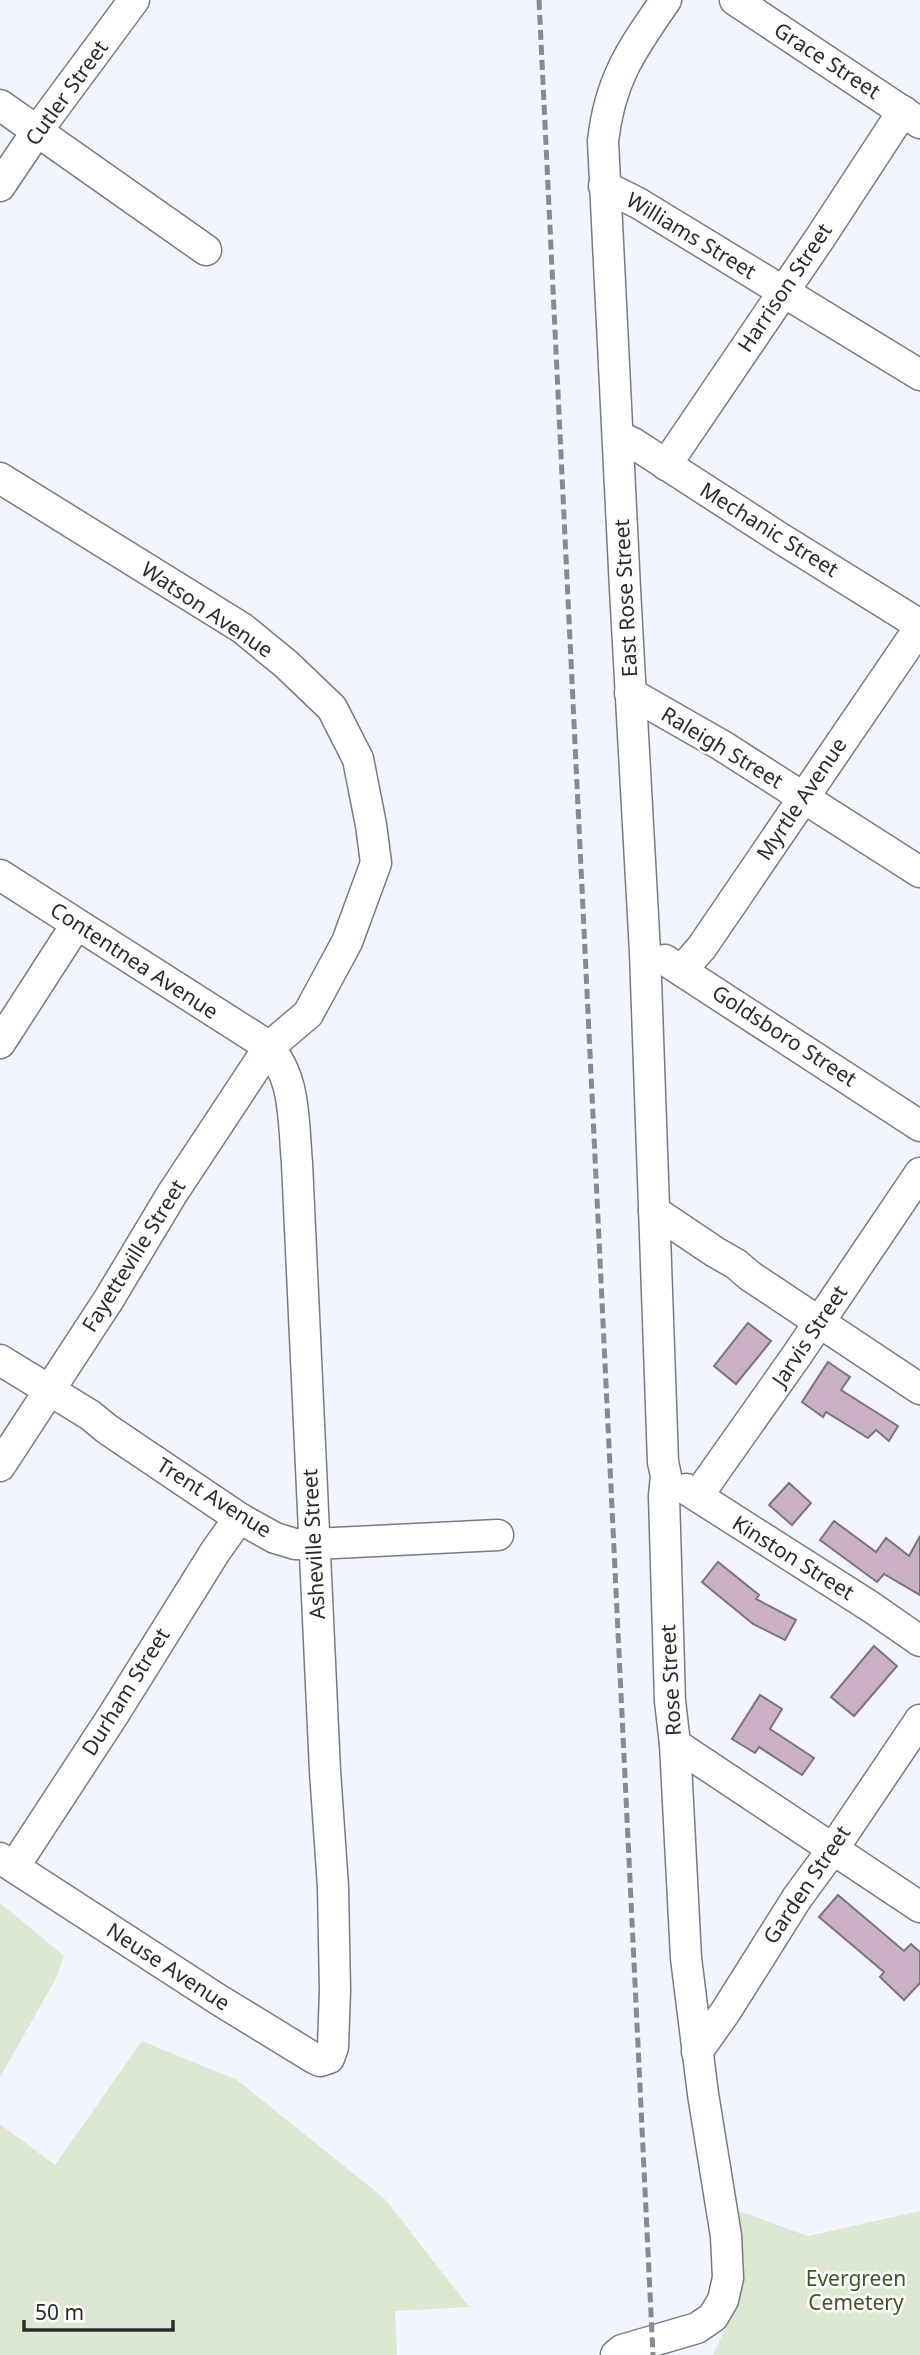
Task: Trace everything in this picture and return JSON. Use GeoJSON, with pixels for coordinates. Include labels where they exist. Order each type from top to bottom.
{"type":"FeatureCollection","features":[{"type":"Feature","properties":{"kind":"street","name":"Cutler Street"},"geometry":{"type":"LineString","coordinates":[[0,186],[37,131],[134,0]]}},
{"type":"Feature","properties":{"kind":"street","name":"East Rose Street"},"geometry":{"type":"LineString","coordinates":[[654,1211],[645,952],[603,141],[616,82],[634,47],[666,0]]}},
{"type":"Feature","properties":{"kind":"street","name":"Grace Street"},"geometry":{"type":"LineString","coordinates":[[735,0],[911,117]]}},
{"type":"Feature","properties":{"kind":"street"},"geometry":{"type":"LineString","coordinates":[[0,105],[206,250]]}},
{"type":"Feature","properties":{"kind":"street","name":"Harrison Street"},"geometry":{"type":"LineString","coordinates":[[666,465],[784,291],[911,117]]}},
{"type":"Feature","properties":{"kind":"street","name":"Williams Street"},"geometry":{"type":"LineString","coordinates":[[604,186],[638,203],[920,375]]}},
{"type":"Feature","properties":{"kind":"street","name":"Mechanic Street"},"geometry":{"type":"LineString","coordinates":[[618,436],[634,443],[920,626]]}},
{"type":"Feature","properties":{"kind":"street","name":"Watson Avenue"},"geometry":{"type":"LineString","coordinates":[[0,478],[251,635],[332,708],[358,759],[376,863],[347,942],[308,1014],[269,1047]]}},
{"type":"Feature","properties":{"kind":"street","name":"Myrtle Avenue"},"geometry":{"type":"LineString","coordinates":[[682,970],[702,947],[920,626]]}},
{"type":"Feature","properties":{"kind":"street","name":"Raleigh Street"},"geometry":{"type":"LineString","coordinates":[[631,693],[721,745],[920,872]]}},
{"type":"Feature","properties":{"kind":"street","name":"Contentnea Avenue"},"geometry":{"type":"LineString","coordinates":[[0,875],[269,1047]]}},
{"type":"Feature","properties":{"kind":"street"},"geometry":{"type":"LineString","coordinates":[[0,1044],[76,925]]}},
{"type":"Feature","properties":{"kind":"street","name":"Goldsboro Street"},"geometry":{"type":"LineString","coordinates":[[645,952],[663,958],[682,970],[920,1126]]}},
{"type":"Feature","properties":{"kind":"street","name":"Fayetteville Street"},"geometry":{"type":"LineString","coordinates":[[0,1466],[109,1299],[172,1194],[269,1047]]}},
{"type":"Feature","properties":{"kind":"street","name":"Asheville Street"},"geometry":{"type":"LineString","coordinates":[[269,1047],[289,1081],[296,1150],[325,1771],[333,1886],[333,2047]]}},
{"type":"Feature","properties":{"kind":"street","name":"Jarvis Street"},"geometry":{"type":"LineString","coordinates":[[701,1498],[701,1491],[920,1173]]}},
{"type":"Feature","properties":{"kind":"street"},"geometry":{"type":"LineString","coordinates":[[654,1211],[920,1388]]}},
{"type":"Feature","properties":{"kind":"street","name":"Rose Street"},"geometry":{"type":"LineString","coordinates":[[616,2355],[622,2350],[697,2328],[713,2318],[719,2310],[728,2278],[722,2205],[697,2052],[683,1927],[675,1744],[670,1701],[664,1496],[666,1476],[663,1462],[654,1211]]}},
{"type":"Feature","properties":{"kind":"street","name":"Trent Avenue"},"geometry":{"type":"LineString","coordinates":[[0,1360],[90,1415],[239,1518],[275,1538],[295,1544],[314,1544],[498,1535]]}},
{"type":"Feature","properties":{"kind":"street","name":"Kinston Street"},"geometry":{"type":"LineString","coordinates":[[666,1476],[920,1641]]}},
{"type":"Feature","properties":{"kind":"street","name":"Durham Street"},"geometry":{"type":"LineString","coordinates":[[7,1862],[114,1714],[239,1518]]}},
{"type":"Feature","properties":{"kind":"street","name":"Garden Street"},"geometry":{"type":"LineString","coordinates":[[697,2052],[746,1981],[784,1917],[920,1720]]}},
{"type":"Feature","properties":{"kind":"street"},"geometry":{"type":"LineString","coordinates":[[675,1744],[920,1907]]}},
{"type":"Feature","properties":{"kind":"street","name":"Neuse Avenue"},"geometry":{"type":"LineString","coordinates":[[7,1862],[312,2057],[320,2061],[329,2058],[333,2047]]}},
{"type":"Feature","properties":{"kind":"green space"},"geometry":{"type":"Polygon","coordinates":[[[0,1903],[64,1956],[55,1980],[0,2077],[0,1903]]]}},
{"type":"Feature","properties":{"kind":"green space"},"geometry":{"type":"Polygon","coordinates":[[[142,2041],[237,2080],[385,2199],[469,2307],[395,2311],[397,2355],[0,2355],[0,2124],[55,2165],[142,2041]]]}},
{"type":"Feature","properties":{"kind":"green space","name":"Evergreen Cemetery"},"geometry":{"type":"Polygon","coordinates":[[[736,2210],[808,2236],[920,2211],[920,2355],[713,2355],[740,2296],[736,2210]]]}},
{"type":"Feature","properties":{"kind":"building"},"geometry":{"type":"Polygon","coordinates":[[[748,1323],[771,1341],[736,1384],[714,1366],[748,1323]]]}},
{"type":"Feature","properties":{"kind":"building"},"geometry":{"type":"Polygon","coordinates":[[[828,1362],[850,1377],[841,1390],[898,1426],[889,1441],[876,1430],[868,1438],[826,1412],[823,1417],[802,1402],[828,1362]]]}},
{"type":"Feature","properties":{"kind":"building"},"geometry":{"type":"Polygon","coordinates":[[[789,1483],[811,1503],[792,1525],[769,1505],[789,1483]]]}},
{"type":"Feature","properties":{"kind":"building"},"geometry":{"type":"Polygon","coordinates":[[[834,1521],[876,1552],[886,1538],[909,1556],[920,1536],[920,1595],[884,1574],[877,1582],[820,1540],[834,1521]]]}},
{"type":"Feature","properties":{"kind":"building"},"geometry":{"type":"Polygon","coordinates":[[[718,1562],[759,1595],[756,1599],[796,1620],[785,1640],[753,1624],[702,1582],[718,1562]]]}},
{"type":"Feature","properties":{"kind":"building"},"geometry":{"type":"Polygon","coordinates":[[[874,1646],[897,1666],[854,1716],[831,1697],[874,1646]]]}},
{"type":"Feature","properties":{"kind":"building"},"geometry":{"type":"Polygon","coordinates":[[[760,1695],[782,1709],[770,1729],[814,1758],[802,1775],[759,1747],[755,1753],[732,1739],[760,1695]]]}},
{"type":"Feature","properties":{"kind":"building"},"geometry":{"type":"Polygon","coordinates":[[[838,1895],[904,1951],[911,1944],[920,1952],[920,1983],[904,2000],[880,1977],[884,1972],[819,1917],[838,1895]]]}},
{"type":"Feature","properties":{"kind":"railway"},"geometry":{"type":"LineString","coordinates":[[539,0],[653,2355]]}}]}
